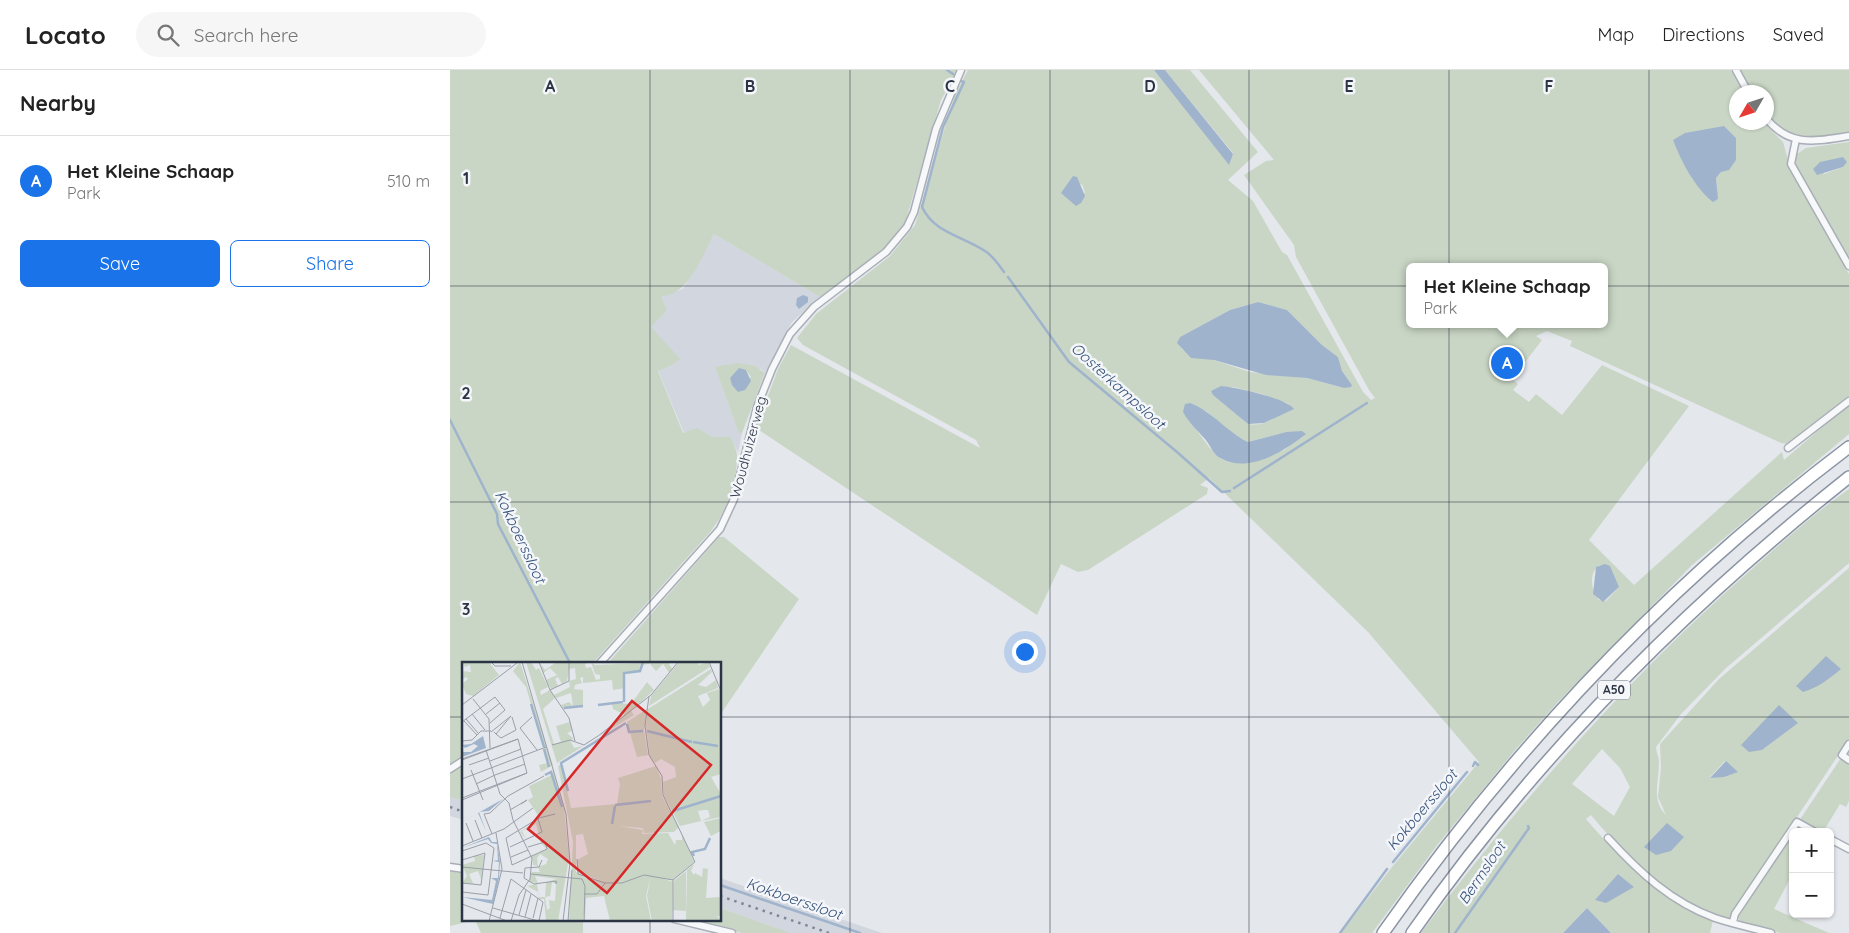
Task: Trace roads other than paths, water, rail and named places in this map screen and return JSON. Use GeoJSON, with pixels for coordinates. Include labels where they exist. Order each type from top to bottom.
{"type":"FeatureCollection","features":[{"type":"Feature","properties":{"kind":"highway","name":"A50"},"geometry":{"type":"LineString","coordinates":[[1382,933],[1421,879],[1487,795],[1606,662],[1716,557],[1849,447]]}},
{"type":"Feature","properties":{"kind":"highway","name":"A50"},"geometry":{"type":"LineString","coordinates":[[1412,933],[1508,809],[1545,765],[1617,687],[1691,613],[1748,562],[1849,478]]}},
{"type":"Feature","properties":{"kind":"street","name":"Woudhuizerweg"},"geometry":{"type":"LineString","coordinates":[[601,662],[720,529],[734,499],[757,408],[772,369],[790,334],[811,310],[872,264],[905,230],[914,212],[942,112],[962,70]]}},
{"type":"Feature","properties":{"kind":"street"},"geometry":{"type":"LineString","coordinates":[[1736,70],[1744,85]]}},
{"type":"Feature","properties":{"kind":"street"},"geometry":{"type":"LineString","coordinates":[[1774,126],[1783,135],[1796,139],[1849,136]]}},
{"type":"Feature","properties":{"kind":"street"},"geometry":{"type":"LineString","coordinates":[[1796,139],[1791,164],[1849,266]]}},
{"type":"Feature","properties":{"kind":"street"},"geometry":{"type":"LineString","coordinates":[[1788,448],[1849,402]]}},
{"type":"Feature","properties":{"kind":"street"},"geometry":{"type":"LineString","coordinates":[[1849,744],[1842,755],[1849,760]]}},
{"type":"Feature","properties":{"kind":"street"},"geometry":{"type":"LineString","coordinates":[[450,768],[462,761]]}},
{"type":"Feature","properties":{"kind":"street"},"geometry":{"type":"LineString","coordinates":[[1793,828],[1797,822],[1808,828]]}},
{"type":"Feature","properties":{"kind":"street"},"geometry":{"type":"LineString","coordinates":[[1733,922],[1735,914],[1789,834]]}},
{"type":"Feature","properties":{"kind":"street"},"geometry":{"type":"LineString","coordinates":[[1608,838],[1640,872],[1666,893],[1715,918],[1771,933]]}},
{"type":"Feature","properties":{"kind":"street"},"geometry":{"type":"LineString","coordinates":[[1834,841],[1849,849]]}},
{"type":"Feature","properties":{"kind":"street"},"geometry":{"type":"LineString","coordinates":[[678,920],[732,933]]}},
{"type":"Feature","properties":{"kind":"water"},"geometry":{"type":"Polygon","coordinates":[[[1154,70],[1165,70],[1233,154],[1229,165],[1154,70]]]}},
{"type":"Feature","properties":{"kind":"water"},"geometry":{"type":"Polygon","coordinates":[[[1724,126],[1736,138],[1736,160],[1729,170],[1721,172],[1716,178],[1718,199],[1713,202],[1689,174],[1673,140],[1685,133],[1724,126]]]}},
{"type":"Feature","properties":{"kind":"water"},"geometry":{"type":"Polygon","coordinates":[[[1843,157],[1847,162],[1843,167],[1817,175],[1813,169],[1820,162],[1843,157]]]}},
{"type":"Feature","properties":{"kind":"water"},"geometry":{"type":"Polygon","coordinates":[[[1073,176],[1077,177],[1085,196],[1081,203],[1076,206],[1061,193],[1073,176]]]}},
{"type":"Feature","properties":{"kind":"water"},"geometry":{"type":"Polygon","coordinates":[[[803,295],[808,297],[808,302],[799,309],[796,305],[797,298],[803,295]]]}},
{"type":"Feature","properties":{"kind":"water"},"geometry":{"type":"Polygon","coordinates":[[[1258,302],[1287,310],[1322,345],[1338,357],[1342,371],[1352,385],[1351,387],[1344,388],[1307,378],[1266,375],[1214,360],[1191,358],[1177,343],[1180,337],[1230,310],[1258,302]]]}},
{"type":"Feature","properties":{"kind":"water"},"geometry":{"type":"Polygon","coordinates":[[[739,368],[746,370],[751,381],[745,390],[738,392],[732,385],[730,378],[739,368]]]}},
{"type":"Feature","properties":{"kind":"water"},"geometry":{"type":"Polygon","coordinates":[[[1221,386],[1271,397],[1294,409],[1264,423],[1248,424],[1213,395],[1211,391],[1221,386]]]}},
{"type":"Feature","properties":{"kind":"water"},"geometry":{"type":"Polygon","coordinates":[[[1190,403],[1206,411],[1233,433],[1248,442],[1286,432],[1302,431],[1306,434],[1288,447],[1266,458],[1255,462],[1232,463],[1216,455],[1188,420],[1183,412],[1185,404],[1190,403]]]}},
{"type":"Feature","properties":{"kind":"water"},"geometry":{"type":"Polygon","coordinates":[[[1605,564],[1610,566],[1619,587],[1603,602],[1593,594],[1596,567],[1605,564]]]}},
{"type":"Feature","properties":{"kind":"water"},"geometry":{"type":"Polygon","coordinates":[[[1826,656],[1841,669],[1824,682],[1803,692],[1796,686],[1826,656]]]}},
{"type":"Feature","properties":{"kind":"water"},"geometry":{"type":"Polygon","coordinates":[[[1779,705],[1798,723],[1762,750],[1749,752],[1741,745],[1779,705]]]}},
{"type":"Feature","properties":{"kind":"water"},"geometry":{"type":"Polygon","coordinates":[[[1726,761],[1738,772],[1724,777],[1710,778],[1726,761]]]}},
{"type":"Feature","properties":{"kind":"water"},"geometry":{"type":"Polygon","coordinates":[[[1667,823],[1684,837],[1671,851],[1656,855],[1644,847],[1667,823]]]}},
{"type":"Feature","properties":{"kind":"water"},"geometry":{"type":"Polygon","coordinates":[[[1618,874],[1634,887],[1606,903],[1595,900],[1618,874]]]}},
{"type":"Feature","properties":{"kind":"water"},"geometry":{"type":"Polygon","coordinates":[[[1587,908],[1611,933],[1563,933],[1587,908]]]}},
{"type":"Feature","properties":{"kind":"waterway","name":"Oosterkampsloot"},"geometry":{"type":"LineString","coordinates":[[947,70],[953,74]]}},
{"type":"Feature","properties":{"kind":"waterway","name":"Oosterkampsloot"},"geometry":{"type":"LineString","coordinates":[[961,81],[964,82],[943,127],[922,207],[934,223],[985,251],[1004,272]]}},
{"type":"Feature","properties":{"kind":"waterway","name":"Oosterkampsloot"},"geometry":{"type":"LineString","coordinates":[[1008,277],[1069,362],[1222,492],[1230,491]]}},
{"type":"Feature","properties":{"kind":"waterway","name":"Oosterkampsloot"},"geometry":{"type":"LineString","coordinates":[[1234,488],[1367,403]]}},
{"type":"Feature","properties":{"kind":"waterway","name":"Kokboerssloot"},"geometry":{"type":"LineString","coordinates":[[450,420],[497,514],[498,524],[569,662]]}},
{"type":"Feature","properties":{"kind":"waterway","name":"Kokboerssloot"},"geometry":{"type":"LineString","coordinates":[[1473,766],[1475,762],[1478,765]]}},
{"type":"Feature","properties":{"kind":"waterway","name":"Kokboerssloot"},"geometry":{"type":"LineString","coordinates":[[1393,862],[1467,772]]}},
{"type":"Feature","properties":{"kind":"waterway","name":"Bermsloot"},"geometry":{"type":"LineString","coordinates":[[1455,933],[1529,828],[1528,826]]}},
{"type":"Feature","properties":{"kind":"waterway","name":"Kokboerssloot"},"geometry":{"type":"LineString","coordinates":[[1340,933],[1387,869]]}},
{"type":"Feature","properties":{"kind":"waterway","name":"Kokboerssloot"},"geometry":{"type":"LineString","coordinates":[[721,885],[860,933]]}},
{"type":"Feature","properties":{"kind":"railway"},"geometry":{"type":"LineString","coordinates":[[450,807],[462,811]]}},
{"type":"Feature","properties":{"kind":"railway"},"geometry":{"type":"LineString","coordinates":[[721,896],[829,933]]}},
{"type":"Feature","properties":{"kind":"place","name":"Het Kleine Schaap"},"geometry":{"type":"Point","coordinates":[1507,363]}}]}
